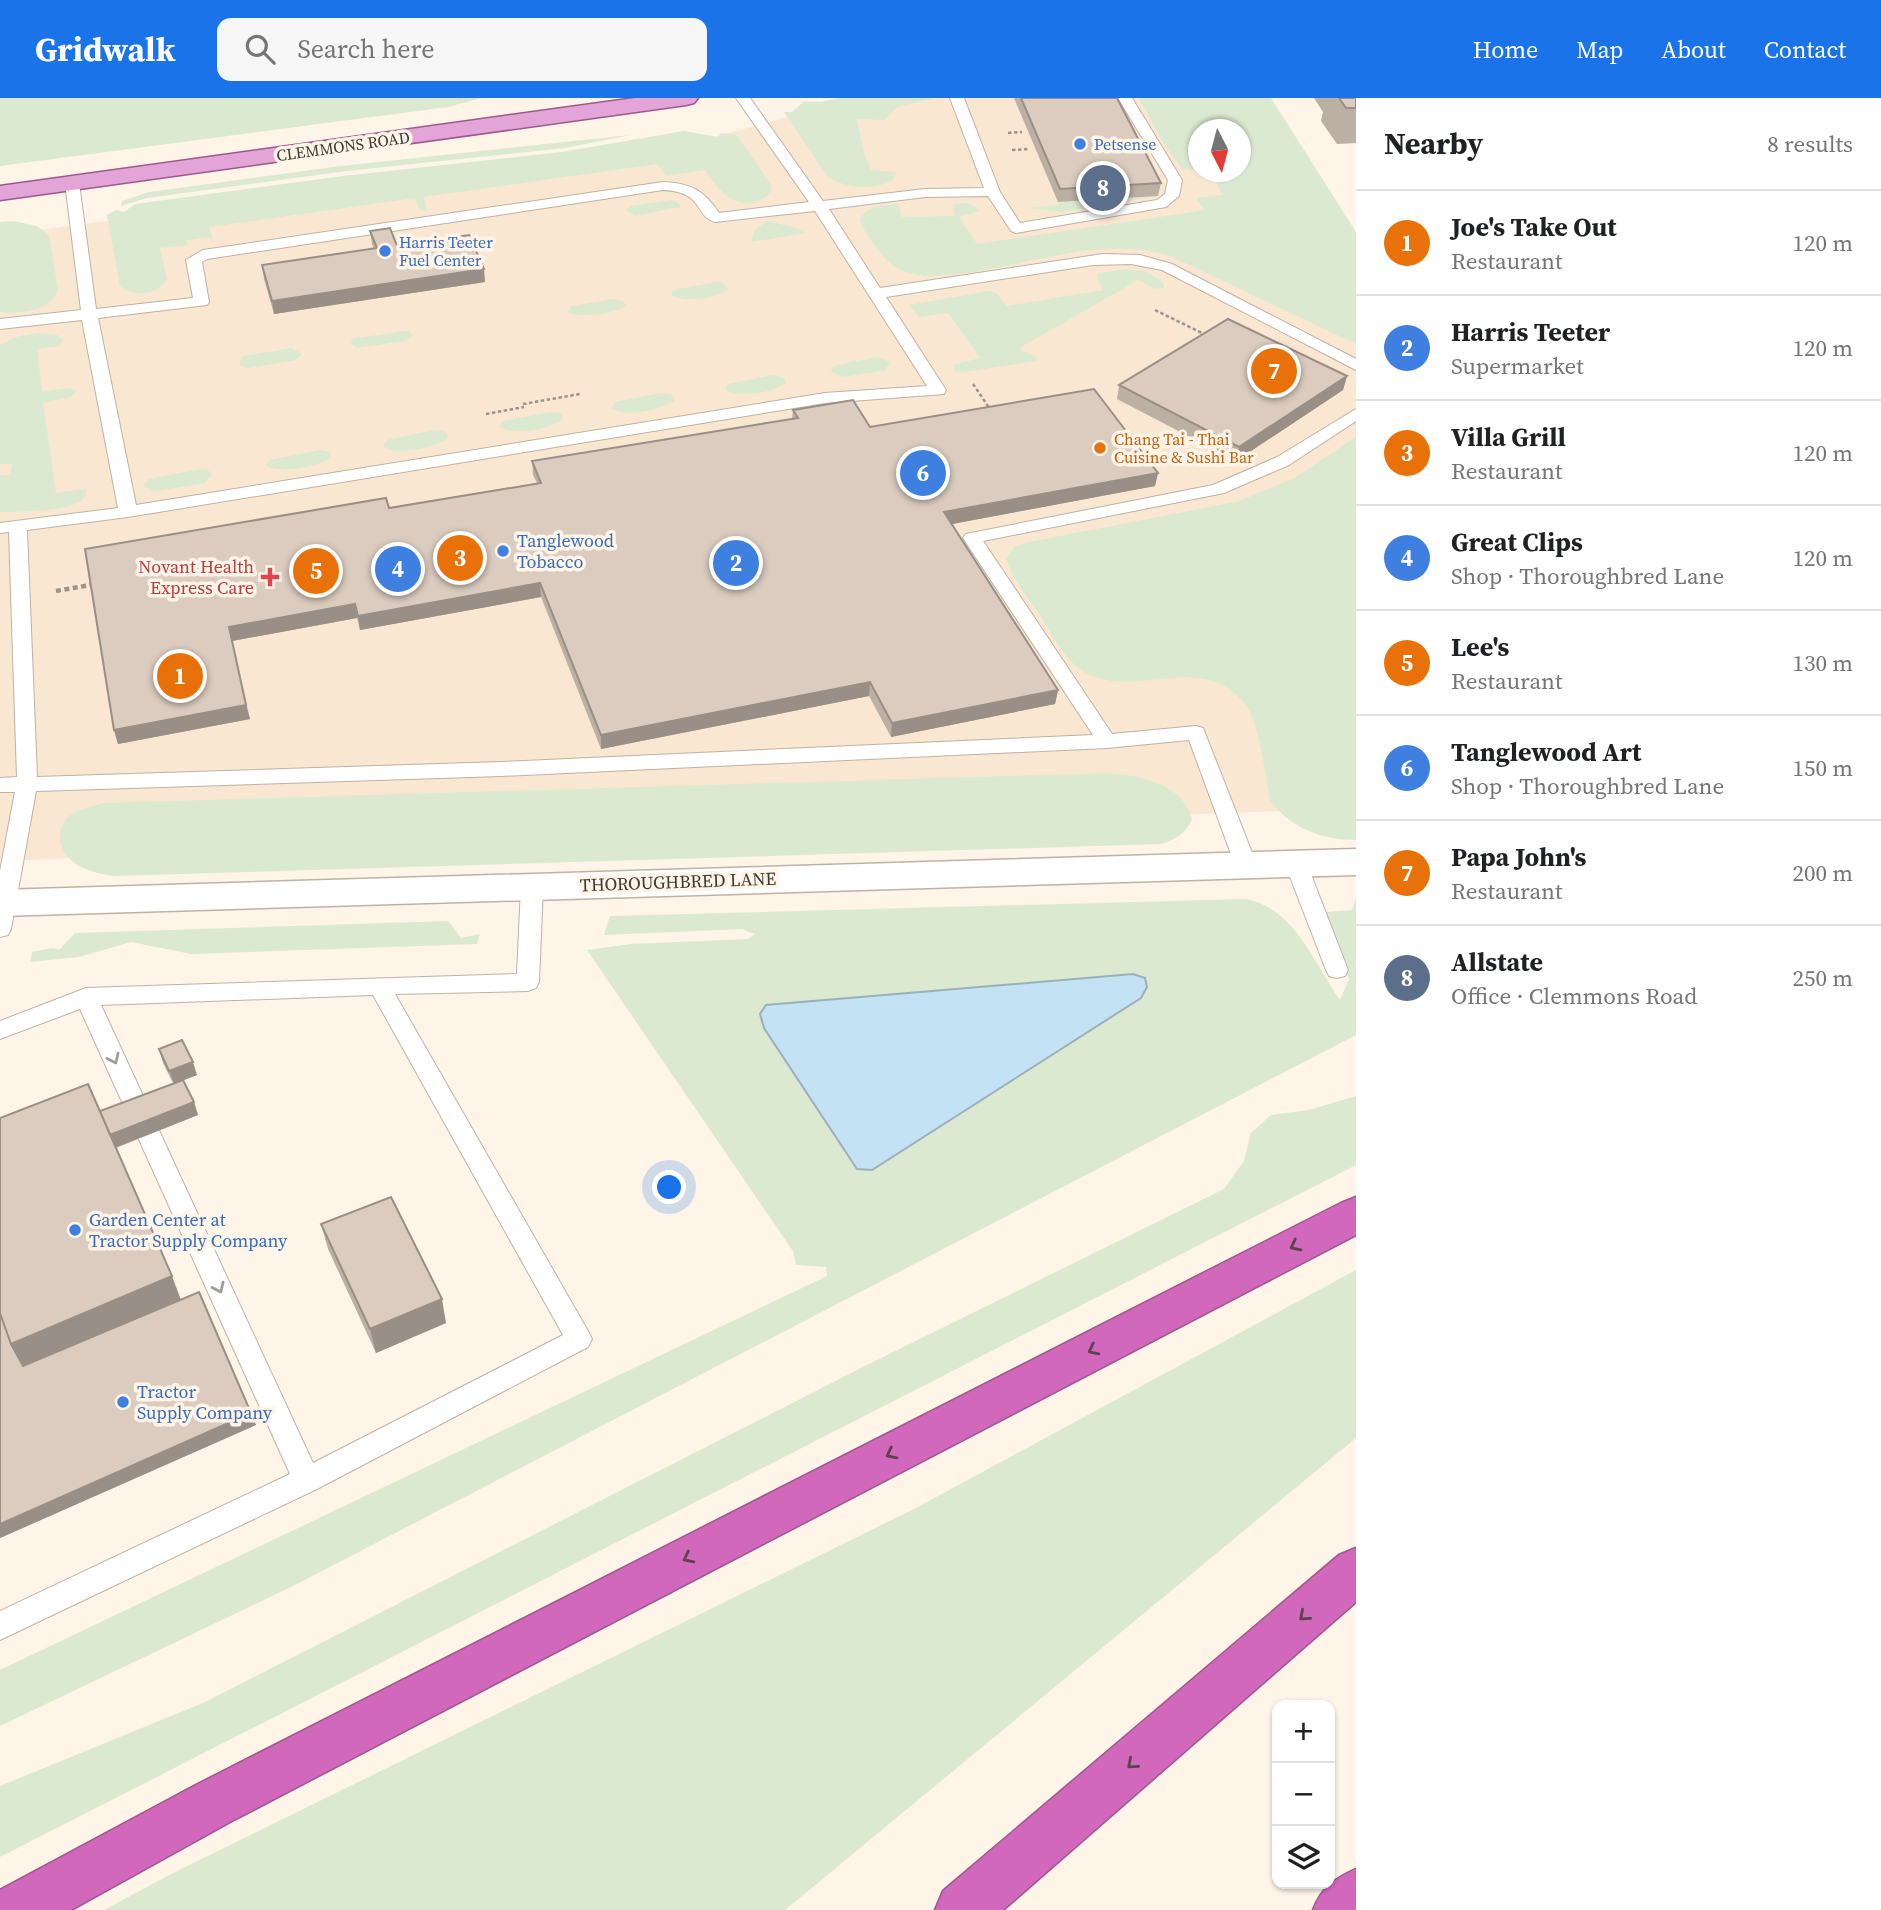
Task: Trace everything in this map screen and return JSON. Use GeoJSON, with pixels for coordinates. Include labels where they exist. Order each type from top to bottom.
{"type":"FeatureCollection","features":[{"type":"Feature","properties":{"kind":"highway"},"geometry":{"type":"LineString","coordinates":[[17,1910],[224,1797],[1356,1215]]}},
{"type":"Feature","properties":{"kind":"highway"},"geometry":{"type":"LineString","coordinates":[[962,1910],[1356,1571]]}},
{"type":"Feature","properties":{"kind":"highway"},"geometry":{"type":"LineString","coordinates":[[1339,1910],[1356,1896]]}},
{"type":"Feature","properties":{"kind":"main road","name":"CLEMMONS ROAD"},"geometry":{"type":"LineString","coordinates":[[0,193],[686,98]]}},
{"type":"Feature","properties":{"kind":"street","name":"THOROUGHBRED LANE"},"geometry":{"type":"LineString","coordinates":[[2,911],[532,887],[1356,862]]}},
{"type":"Feature","properties":{"kind":"lane"},"geometry":{"type":"LineString","coordinates":[[2,911],[27,783],[20,597],[9,527],[128,512],[825,398],[938,390],[818,204],[743,98]]}},
{"type":"Feature","properties":{"kind":"lane"},"geometry":{"type":"LineString","coordinates":[[958,101],[993,192],[1016,228],[1161,204],[1172,196],[1175,180],[1125,98]]}},
{"type":"Feature","properties":{"kind":"lane"},"geometry":{"type":"LineString","coordinates":[[72,183],[89,314],[128,512]]}},
{"type":"Feature","properties":{"kind":"lane"},"geometry":{"type":"LineString","coordinates":[[0,324],[201,302],[194,260],[203,255],[663,186],[679,186],[695,191],[715,218],[925,193],[993,192]]}},
{"type":"Feature","properties":{"kind":"lane"},"geometry":{"type":"LineString","coordinates":[[874,294],[1115,257],[1140,259],[1167,267],[1356,365]]}},
{"type":"Feature","properties":{"kind":"lane"},"geometry":{"type":"LineString","coordinates":[[1107,741],[972,538],[1218,489],[1283,461],[1356,414]]}},
{"type":"Feature","properties":{"kind":"lane"},"geometry":{"type":"LineString","coordinates":[[0,785],[515,769],[1107,741],[1196,733],[1246,864]]}},
{"type":"Feature","properties":{"kind":"lane"},"geometry":{"type":"LineString","coordinates":[[1296,864],[1336,970]]}},
{"type":"Feature","properties":{"kind":"lane"},"geometry":{"type":"LineString","coordinates":[[0,1030],[86,997],[528,982],[532,887]]}},
{"type":"Feature","properties":{"kind":"lane"},"geometry":{"type":"LineString","coordinates":[[0,1626],[307,1480],[579,1339],[379,986]]}},
{"type":"Feature","properties":{"kind":"lane"},"geometry":{"type":"LineString","coordinates":[[86,997],[307,1480]]}},
{"type":"Feature","properties":{"kind":"path"},"geometry":{"type":"LineString","coordinates":[[1155,310],[1206,336]]}},
{"type":"Feature","properties":{"kind":"path"},"geometry":{"type":"LineString","coordinates":[[972,384],[993,414]]}},
{"type":"Feature","properties":{"kind":"path"},"geometry":{"type":"LineString","coordinates":[[486,414],[580,394]]}},
{"type":"Feature","properties":{"kind":"path"},"geometry":{"type":"LineString","coordinates":[[20,597],[107,582]]}},
{"type":"Feature","properties":{"kind":"shaded area"},"geometry":{"type":"Polygon","coordinates":[[[854,98],[1171,98],[1188,123],[1188,182],[1230,182],[1356,333],[1356,475],[1306,810],[0,861],[0,235],[694,143],[854,98]]]}},
{"type":"Feature","properties":{"kind":"green space"},"geometry":{"type":"Polygon","coordinates":[[[0,98],[481,98],[448,107],[0,166],[0,98]]]}},
{"type":"Feature","properties":{"kind":"green space"},"geometry":{"type":"Polygon","coordinates":[[[840,98],[935,98],[897,107],[885,120],[857,119],[864,153],[871,170],[896,172],[895,178],[879,185],[862,187],[844,184],[828,177],[784,112],[792,112],[804,101],[821,102],[840,98]]]}},
{"type":"Feature","properties":{"kind":"green space"},"geometry":{"type":"Polygon","coordinates":[[[1139,98],[1271,98],[1356,232],[1356,344],[1170,256],[1140,250],[1109,249],[1048,257],[986,270],[925,276],[902,270],[886,260],[861,225],[860,219],[863,215],[882,205],[898,205],[902,217],[955,216],[953,205],[968,203],[980,211],[959,217],[977,244],[1206,210],[1196,200],[1199,197],[1223,195],[1216,182],[1251,182],[1251,119],[1188,119],[1188,170],[1183,170],[1164,144],[1139,98]]]}},
{"type":"Feature","properties":{"kind":"green space"},"geometry":{"type":"Polygon","coordinates":[[[684,131],[718,137],[721,133],[737,135],[771,185],[770,194],[749,203],[740,202],[725,194],[705,170],[666,176],[657,164],[423,197],[427,209],[425,211],[420,210],[415,198],[209,227],[213,241],[207,237],[187,240],[187,245],[160,248],[167,280],[157,289],[138,293],[120,286],[107,215],[116,210],[124,212],[135,204],[343,176],[562,152],[684,131]]]}},
{"type":"Feature","properties":{"kind":"green space"},"geometry":{"type":"Polygon","coordinates":[[[630,135],[565,148],[347,171],[147,198],[121,206],[122,201],[149,192],[341,166],[630,135]]]}},
{"type":"Feature","properties":{"kind":"green space"},"geometry":{"type":"Polygon","coordinates":[[[1158,196],[1063,212],[1027,208],[1059,205],[1058,202],[1158,196]]]}},
{"type":"Feature","properties":{"kind":"green space"},"geometry":{"type":"Polygon","coordinates":[[[671,200],[679,203],[680,207],[635,216],[626,210],[631,206],[671,200]]]}},
{"type":"Feature","properties":{"kind":"green space"},"geometry":{"type":"Polygon","coordinates":[[[14,221],[37,226],[49,235],[58,290],[43,306],[28,311],[5,313],[0,311],[0,222],[14,221]]]}},
{"type":"Feature","properties":{"kind":"green space"},"geometry":{"type":"Polygon","coordinates":[[[768,221],[805,233],[751,242],[755,229],[768,221]]]}},
{"type":"Feature","properties":{"kind":"green space"},"geometry":{"type":"Polygon","coordinates":[[[1123,269],[1144,271],[1163,282],[1164,288],[1156,289],[1138,280],[1021,347],[1021,350],[1037,358],[1036,361],[955,371],[953,365],[980,358],[948,313],[919,317],[909,305],[989,291],[996,293],[1007,306],[1103,290],[1098,274],[1123,269]]]}},
{"type":"Feature","properties":{"kind":"green space"},"geometry":{"type":"Polygon","coordinates":[[[722,282],[729,289],[700,299],[676,298],[671,295],[673,290],[722,282]]]}},
{"type":"Feature","properties":{"kind":"green space"},"geometry":{"type":"Polygon","coordinates":[[[613,299],[623,301],[626,305],[614,311],[597,314],[568,312],[571,306],[613,299]]]}},
{"type":"Feature","properties":{"kind":"green space"},"geometry":{"type":"Polygon","coordinates":[[[409,331],[412,336],[404,341],[357,348],[351,344],[352,339],[409,331]]]}},
{"type":"Feature","properties":{"kind":"green space"},"geometry":{"type":"Polygon","coordinates":[[[38,333],[57,335],[63,339],[60,346],[37,349],[42,392],[67,388],[77,390],[71,397],[43,403],[56,493],[86,489],[84,497],[77,503],[65,507],[0,512],[0,475],[10,475],[12,464],[0,464],[0,345],[16,337],[38,333]]]}},
{"type":"Feature","properties":{"kind":"green space"},"geometry":{"type":"Polygon","coordinates":[[[292,348],[302,354],[296,360],[249,368],[239,365],[243,356],[292,348]]]}},
{"type":"Feature","properties":{"kind":"green space"},"geometry":{"type":"Polygon","coordinates":[[[877,357],[890,362],[886,370],[844,377],[831,372],[833,366],[877,357]]]}},
{"type":"Feature","properties":{"kind":"green space"},"geometry":{"type":"Polygon","coordinates":[[[773,375],[783,377],[786,382],[774,389],[756,393],[738,394],[725,389],[728,384],[773,375]]]}},
{"type":"Feature","properties":{"kind":"green space"},"geometry":{"type":"Polygon","coordinates":[[[661,393],[672,395],[675,400],[644,412],[618,411],[612,408],[615,402],[661,393]]]}},
{"type":"Feature","properties":{"kind":"green space"},"geometry":{"type":"Polygon","coordinates":[[[551,412],[561,413],[563,419],[550,426],[532,430],[513,431],[499,426],[503,421],[551,412]]]}},
{"type":"Feature","properties":{"kind":"green space"},"geometry":{"type":"Polygon","coordinates":[[[435,430],[446,432],[448,438],[416,450],[397,451],[383,446],[387,440],[435,430]]]}},
{"type":"Feature","properties":{"kind":"green space"},"geometry":{"type":"Polygon","coordinates":[[[1356,437],[1356,840],[1331,838],[1308,831],[1278,810],[1270,800],[1255,724],[1245,704],[1227,688],[1207,680],[1186,677],[1121,682],[1100,679],[1080,669],[1068,659],[1059,646],[1017,582],[1006,559],[1014,547],[1024,543],[1240,501],[1294,478],[1356,437]]]}},
{"type":"Feature","properties":{"kind":"green space"},"geometry":{"type":"Polygon","coordinates":[[[320,450],[330,452],[332,457],[299,468],[279,469],[266,465],[270,460],[320,450]]]}},
{"type":"Feature","properties":{"kind":"green space"},"geometry":{"type":"Polygon","coordinates":[[[207,469],[212,474],[204,483],[157,491],[151,491],[144,485],[149,479],[207,469]]]}},
{"type":"Feature","properties":{"kind":"green space"},"geometry":{"type":"Polygon","coordinates":[[[1110,773],[1148,780],[1171,790],[1187,808],[1192,820],[1189,825],[1179,836],[1161,844],[114,876],[88,870],[72,861],[66,855],[60,838],[67,818],[80,810],[103,803],[1110,773]]]}},
{"type":"Feature","properties":{"kind":"green space"},"geometry":{"type":"Polygon","coordinates":[[[1356,898],[1356,1035],[293,1586],[0,1726],[0,1670],[827,1276],[826,1267],[796,1265],[793,1251],[587,950],[631,944],[748,939],[755,934],[742,929],[604,935],[610,916],[1246,899],[1263,904],[1290,925],[1340,1000],[1349,979],[1328,925],[1326,912],[1352,910],[1356,898]]]}},
{"type":"Feature","properties":{"kind":"green space"},"geometry":{"type":"Polygon","coordinates":[[[448,921],[461,938],[480,934],[477,944],[191,954],[131,942],[79,957],[30,962],[32,952],[52,948],[59,950],[75,933],[448,921]]]}},
{"type":"Feature","properties":{"kind":"green space"},"geometry":{"type":"Polygon","coordinates":[[[1356,1096],[1356,1165],[0,1857],[0,1786],[203,1703],[863,1367],[1224,1189],[1244,1161],[1251,1133],[1271,1115],[1309,1110],[1356,1096]]]}},
{"type":"Feature","properties":{"kind":"green space"},"geometry":{"type":"Polygon","coordinates":[[[1356,1270],[1356,1438],[785,1910],[104,1910],[173,1873],[914,1509],[1356,1270]]]}},
{"type":"Feature","properties":{"kind":"water"},"geometry":{"type":"Polygon","coordinates":[[[1133,974],[1145,978],[1147,987],[1141,998],[872,1170],[857,1169],[764,1028],[760,1014],[766,1005],[1133,974]]]}},
{"type":"Feature","properties":{"kind":"building"},"geometry":{"type":"Polygon","coordinates":[[[1021,98],[1117,98],[1161,183],[1060,189],[1021,98]]]}},
{"type":"Feature","properties":{"kind":"building"},"geometry":{"type":"Polygon","coordinates":[[[1339,98],[1356,98],[1356,108],[1346,108],[1339,98]]]}},
{"type":"Feature","properties":{"kind":"building"},"geometry":{"type":"Polygon","coordinates":[[[390,228],[397,246],[469,235],[484,269],[272,301],[262,265],[377,248],[370,231],[390,228]]]}},
{"type":"Feature","properties":{"kind":"building"},"geometry":{"type":"Polygon","coordinates":[[[1228,319],[1347,376],[1239,447],[1119,385],[1228,319]]]}},
{"type":"Feature","properties":{"kind":"building"},"geometry":{"type":"Polygon","coordinates":[[[1094,389],[1158,473],[944,512],[1058,690],[892,723],[870,682],[601,735],[540,583],[358,616],[355,604],[229,627],[246,705],[114,730],[85,549],[386,498],[389,508],[541,483],[532,461],[798,418],[793,410],[853,400],[870,427],[1094,389]]]}},
{"type":"Feature","properties":{"kind":"building"},"geometry":{"type":"Polygon","coordinates":[[[182,1040],[193,1062],[169,1071],[159,1049],[182,1040]]]}},
{"type":"Feature","properties":{"kind":"building"},"geometry":{"type":"Polygon","coordinates":[[[183,1080],[194,1102],[110,1135],[100,1111],[183,1080]]]}},
{"type":"Feature","properties":{"kind":"building","name":"Garden Center at Tractor Supply Company"},"geometry":{"type":"Polygon","coordinates":[[[88,1084],[172,1276],[11,1344],[0,1313],[0,1118],[88,1084]]]}},
{"type":"Feature","properties":{"kind":"building"},"geometry":{"type":"Polygon","coordinates":[[[391,1197],[442,1299],[370,1329],[321,1224],[391,1197]]]}},
{"type":"Feature","properties":{"kind":"building","name":"Tractor Supply Company"},"geometry":{"type":"Polygon","coordinates":[[[199,1292],[251,1413],[0,1524],[0,1313],[11,1344],[23,1366],[199,1292]]]}},
{"type":"Feature","properties":{"kind":"place","name":"Petsense"},"geometry":{"type":"Point","coordinates":[1080,144]}},
{"type":"Feature","properties":{"kind":"place","name":"Allstate"},"geometry":{"type":"Point","coordinates":[1103,188]}},
{"type":"Feature","properties":{"kind":"place","name":"Harris Teeter Fuel Center"},"geometry":{"type":"Point","coordinates":[385,251]}},
{"type":"Feature","properties":{"kind":"place","name":"Papa John's"},"geometry":{"type":"Point","coordinates":[1274,371]}},
{"type":"Feature","properties":{"kind":"place","name":"Chang Tai - Thai Cuisine & Sushi Bar"},"geometry":{"type":"Point","coordinates":[1100,448]}},
{"type":"Feature","properties":{"kind":"place","name":"Tanglewood Art"},"geometry":{"type":"Point","coordinates":[923,473]}},
{"type":"Feature","properties":{"kind":"place","name":"Tanglewood Tobacco"},"geometry":{"type":"Point","coordinates":[503,551]}},
{"type":"Feature","properties":{"kind":"place","name":"Villa Grill"},"geometry":{"type":"Point","coordinates":[460,558]}},
{"type":"Feature","properties":{"kind":"place","name":"Harris Teeter"},"geometry":{"type":"Point","coordinates":[736,563]}},
{"type":"Feature","properties":{"kind":"place","name":"Great Clips"},"geometry":{"type":"Point","coordinates":[398,569]}},
{"type":"Feature","properties":{"kind":"place","name":"Lee's"},"geometry":{"type":"Point","coordinates":[316,571]}},
{"type":"Feature","properties":{"kind":"place","name":"Novant Health Express Care"},"geometry":{"type":"Point","coordinates":[270,577]}},
{"type":"Feature","properties":{"kind":"place","name":"Joe's Take Out"},"geometry":{"type":"Point","coordinates":[180,676]}},
{"type":"Feature","properties":{"kind":"place","name":"Garden Center at Tractor Supply Company"},"geometry":{"type":"Point","coordinates":[75,1230]}},
{"type":"Feature","properties":{"kind":"place","name":"Tractor Supply Company"},"geometry":{"type":"Point","coordinates":[123,1402]}}]}
